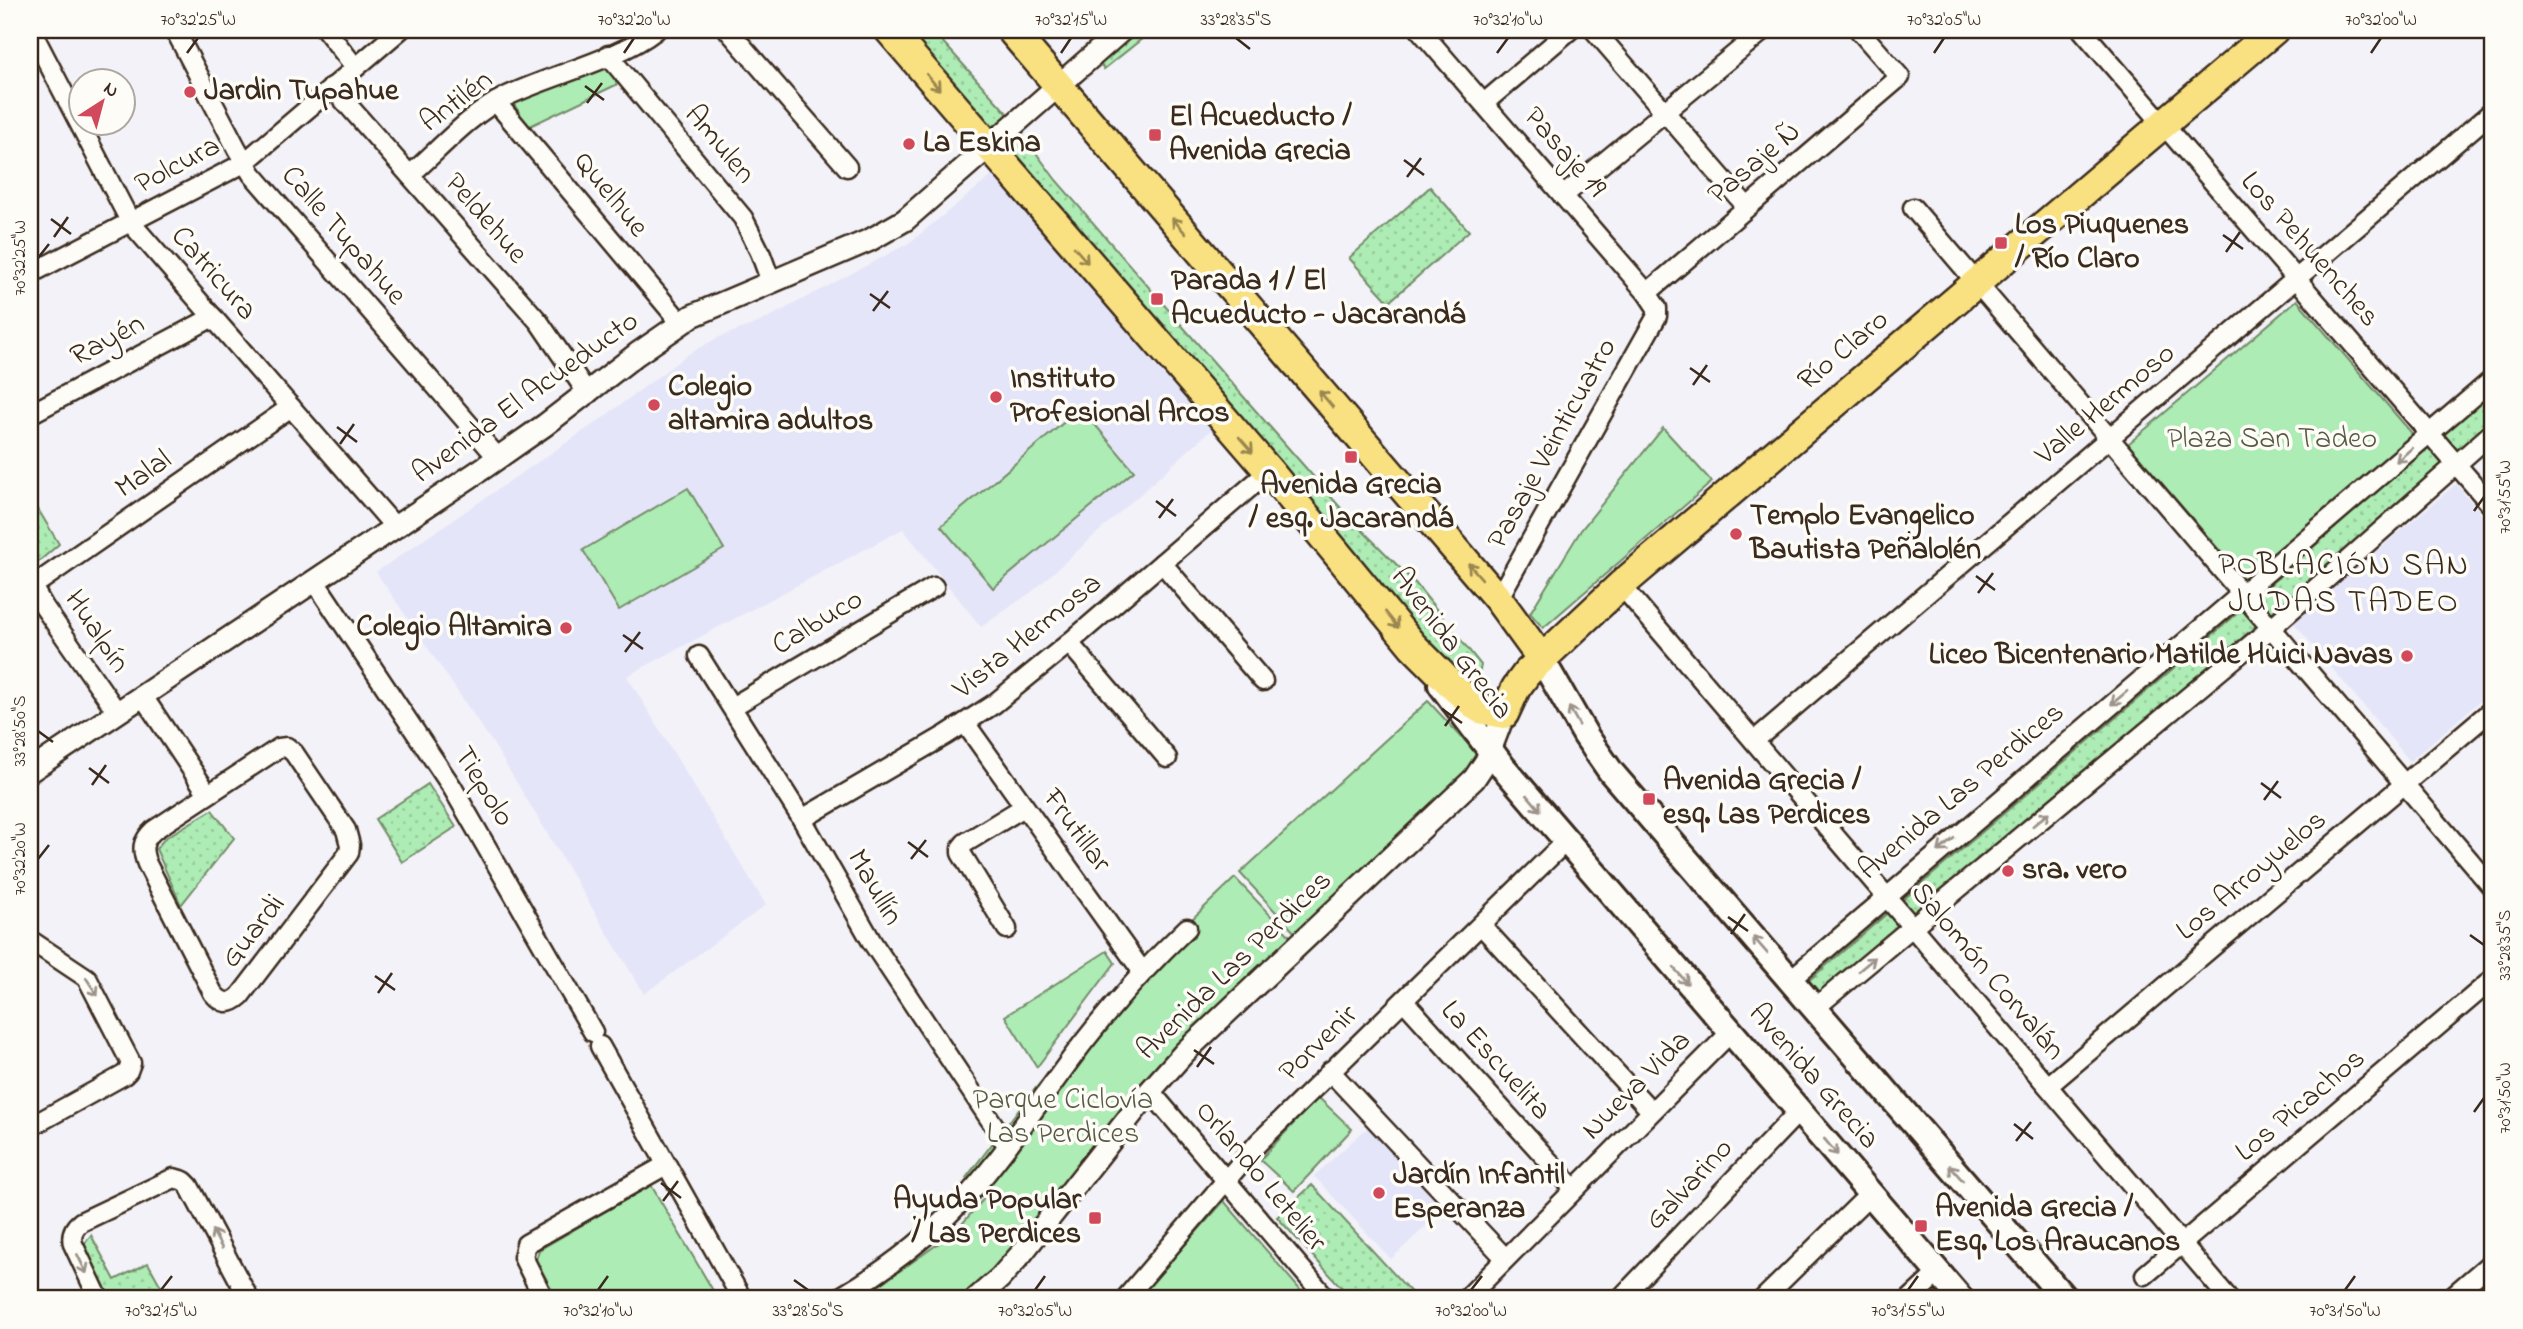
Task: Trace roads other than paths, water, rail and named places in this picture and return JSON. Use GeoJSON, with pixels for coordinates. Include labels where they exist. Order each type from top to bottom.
{"type":"FeatureCollection","features":[{"type":"Feature","properties":{"kind":"main road","name":"Avenida Grecia"},"geometry":{"type":"LineString","coordinates":[[889,30],[1269,471],[1413,646],[1490,750],[1566,841],[1961,1299]]}},
{"type":"Feature","properties":{"kind":"main road","name":"Avenida Grecia"},"geometry":{"type":"LineString","coordinates":[[1010,30],[1498,599],[1541,658],[1586,736],[1611,772],[2064,1299]]}},
{"type":"Feature","properties":{"kind":"main road","name":"Río Claro"},"geometry":{"type":"LineString","coordinates":[[1504,714],[1520,681],[1541,658],[1621,585],[2274,30]]}},
{"type":"Feature","properties":{"kind":"main road"},"geometry":{"type":"LineString","coordinates":[[1413,646],[1480,709],[1504,714]]}},
{"type":"Feature","properties":{"kind":"street","name":"Catricura"},"geometry":{"type":"LineString","coordinates":[[31,30],[131,223],[395,527]]}},
{"type":"Feature","properties":{"kind":"street","name":"Calle Tupahue"},"geometry":{"type":"LineString","coordinates":[[175,30],[244,163],[498,458]]}},
{"type":"Feature","properties":{"kind":"street"},"geometry":{"type":"LineString","coordinates":[[326,30],[355,67]]}},
{"type":"Feature","properties":{"kind":"street","name":"Polcura"},"geometry":{"type":"LineString","coordinates":[[30,274],[244,163],[400,30]]}},
{"type":"Feature","properties":{"kind":"street","name":"Antilén"},"geometry":{"type":"LineString","coordinates":[[410,175],[475,117],[496,102],[642,40],[656,30]]}},
{"type":"Feature","properties":{"kind":"street"},"geometry":{"type":"LineString","coordinates":[[728,30],[847,167]]}},
{"type":"Feature","properties":{"kind":"street","name":"Avenida El Acueducto"},"geometry":{"type":"LineString","coordinates":[[30,771],[498,458],[692,316],[870,240],[905,220],[1122,30]]}},
{"type":"Feature","properties":{"kind":"street","name":"Pasaje 19"},"geometry":{"type":"LineString","coordinates":[[1420,30],[1647,293],[1657,308],[1657,316]]}},
{"type":"Feature","properties":{"kind":"street"},"geometry":{"type":"LineString","coordinates":[[1484,103],[1570,30]]}},
{"type":"Feature","properties":{"kind":"street"},"geometry":{"type":"LineString","coordinates":[[1594,30],[1747,207]]}},
{"type":"Feature","properties":{"kind":"street"},"geometry":{"type":"LineString","coordinates":[[1563,195],[1764,30]]}},
{"type":"Feature","properties":{"kind":"street","name":"Pasaje Ñ"},"geometry":{"type":"LineString","coordinates":[[1647,293],[1899,77],[1859,30]]}},
{"type":"Feature","properties":{"kind":"street","name":"Los Pehuenches"},"geometry":{"type":"LineString","coordinates":[[2082,30],[2493,507]]}},
{"type":"Feature","properties":{"kind":"street","name":"Amulen"},"geometry":{"type":"LineString","coordinates":[[607,55],[743,218],[771,282]]}},
{"type":"Feature","properties":{"kind":"street","name":"Peldehue"},"geometry":{"type":"LineString","coordinates":[[332,87],[539,323],[588,394]]}},
{"type":"Feature","properties":{"kind":"street","name":"Quelhue"},"geometry":{"type":"LineString","coordinates":[[496,102],[681,323]]}},
{"type":"Feature","properties":{"kind":"street","name":"Valle Hermoso"},"geometry":{"type":"LineString","coordinates":[[1754,741],[2493,111]]}},
{"type":"Feature","properties":{"kind":"street"},"geometry":{"type":"LineString","coordinates":[[1913,208],[2493,888]]}},
{"type":"Feature","properties":{"kind":"street","name":"Pasaje Veinticuatro"},"geometry":{"type":"LineString","coordinates":[[1498,599],[1657,316]]}},
{"type":"Feature","properties":{"kind":"street","name":"Rayén"},"geometry":{"type":"LineString","coordinates":[[30,414],[213,317]]}},
{"type":"Feature","properties":{"kind":"street","name":"Avenida Las Perdices"},"geometry":{"type":"LineString","coordinates":[[1790,980],[2493,379]]}},
{"type":"Feature","properties":{"kind":"street","name":"Malal"},"geometry":{"type":"LineString","coordinates":[[30,586],[291,407]]}},
{"type":"Feature","properties":{"kind":"street"},"geometry":{"type":"LineString","coordinates":[[1815,1008],[2271,628],[2493,432]]}},
{"type":"Feature","properties":{"kind":"street","name":"Vista Hermosa"},"geometry":{"type":"LineString","coordinates":[[802,819],[965,723],[1021,683],[1269,471]]}},
{"type":"Feature","properties":{"kind":"street"},"geometry":{"type":"LineString","coordinates":[[1162,563],[1264,681]]}},
{"type":"Feature","properties":{"kind":"street","name":"Tiepolo"},"geometry":{"type":"LineString","coordinates":[[314,580],[452,787],[742,1299]]}},
{"type":"Feature","properties":{"kind":"street","name":"Salomón Corvalán"},"geometry":{"type":"LineString","coordinates":[[1621,585],[2229,1299]]}},
{"type":"Feature","properties":{"kind":"street","name":"Hualpín"},"geometry":{"type":"LineString","coordinates":[[30,586],[117,712]]}},
{"type":"Feature","properties":{"kind":"street","name":"Calbuco"},"geometry":{"type":"LineString","coordinates":[[732,707],[934,587]]}},
{"type":"Feature","properties":{"kind":"street"},"geometry":{"type":"LineString","coordinates":[[1069,643],[1167,758]]}},
{"type":"Feature","properties":{"kind":"street","name":"Maullín"},"geometry":{"type":"LineString","coordinates":[[699,656],[802,819],[872,942],[1007,1145]]}},
{"type":"Feature","properties":{"kind":"street"},"geometry":{"type":"LineString","coordinates":[[142,695],[208,794]]}},
{"type":"Feature","properties":{"kind":"street","name":"Los Arroyuelos"},"geometry":{"type":"LineString","coordinates":[[2048,1086],[2493,709]]}},
{"type":"Feature","properties":{"kind":"street","name":"Río Claro"},"geometry":{"type":"LineString","coordinates":[[1490,750],[1504,714]]}},
{"type":"Feature","properties":{"kind":"street","name":"Frutillar"},"geometry":{"type":"LineString","coordinates":[[965,723],[1142,971]]}},
{"type":"Feature","properties":{"kind":"street","name":"Guardi"},"geometry":{"type":"LineString","coordinates":[[286,747],[293,752],[346,830],[350,845],[345,860],[240,996],[230,1003],[220,1000],[213,993],[147,864],[142,849],[144,840],[153,830],[208,794],[279,748],[286,747]]}},
{"type":"Feature","properties":{"kind":"street","name":"Avenida Las Perdices"},"geometry":{"type":"LineString","coordinates":[[976,1299],[1000,1278],[1022,1253],[1150,1091],[1185,1052],[1459,794],[1480,772],[1490,750]]}},
{"type":"Feature","properties":{"kind":"street"},"geometry":{"type":"LineString","coordinates":[[1007,929],[961,850],[963,845],[1024,807]]}},
{"type":"Feature","properties":{"kind":"street","name":"Porvenir"},"geometry":{"type":"LineString","coordinates":[[1125,1299],[1258,1143],[1566,841]]}},
{"type":"Feature","properties":{"kind":"street"},"geometry":{"type":"LineString","coordinates":[[1481,925],[1651,1111]]}},
{"type":"Feature","properties":{"kind":"street"},"geometry":{"type":"LineString","coordinates":[[837,1299],[899,1258],[960,1203],[1142,971],[1186,928]]}},
{"type":"Feature","properties":{"kind":"street"},"geometry":{"type":"LineString","coordinates":[[30,1127],[124,1074],[131,1063],[87,978],[33,948]]}},
{"type":"Feature","properties":{"kind":"street","name":"Los Picachos"},"geometry":{"type":"LineString","coordinates":[[2145,1275],[2493,979]]}},
{"type":"Feature","properties":{"kind":"street","name":"La Escuelita"},"geometry":{"type":"LineString","coordinates":[[1404,1002],[1574,1189]]}},
{"type":"Feature","properties":{"kind":"street","name":"Nueva Vida"},"geometry":{"type":"LineString","coordinates":[[1466,1299],[1730,1033]]}},
{"type":"Feature","properties":{"kind":"street"},"geometry":{"type":"LineString","coordinates":[[1330,1071],[1505,1258]]}},
{"type":"Feature","properties":{"kind":"street","name":"Orlando Letelier"},"geometry":{"type":"LineString","coordinates":[[1150,1091],[1327,1299]]}},
{"type":"Feature","properties":{"kind":"street","name":"Galvarino"},"geometry":{"type":"LineString","coordinates":[[1620,1299],[1800,1110]]}},
{"type":"Feature","properties":{"kind":"street"},"geometry":{"type":"LineString","coordinates":[[544,1299],[523,1257],[526,1244],[666,1165]]}},
{"type":"Feature","properties":{"kind":"street"},"geometry":{"type":"LineString","coordinates":[[99,1299],[73,1244],[75,1228],[174,1178],[189,1186],[249,1299]]}},
{"type":"Feature","properties":{"kind":"street"},"geometry":{"type":"LineString","coordinates":[[1763,1299],[1871,1193]]}},
{"type":"Feature","properties":{"kind":"street"},"geometry":{"type":"LineString","coordinates":[[2449,1299],[2493,1261]]}},
{"type":"Feature","properties":{"kind":"street"},"geometry":{"type":"LineString","coordinates":[[1910,1299],[1938,1273]]}},
{"type":"Feature","properties":{"kind":"place","name":"Jardin Tupahue"},"geometry":{"type":"Point","coordinates":[190,92]}},
{"type":"Feature","properties":{"kind":"place","name":"El Acueducto / Avenida Grecia"},"geometry":{"type":"Point","coordinates":[1155,135]}},
{"type":"Feature","properties":{"kind":"place","name":"La Eskina"},"geometry":{"type":"Point","coordinates":[909,144]}},
{"type":"Feature","properties":{"kind":"place","name":"Los Piuquenes / Río Claro"},"geometry":{"type":"Point","coordinates":[2001,243]}},
{"type":"Feature","properties":{"kind":"place","name":"Parada 1 / El Acueducto - Jacarandá"},"geometry":{"type":"Point","coordinates":[1157,299]}},
{"type":"Feature","properties":{"kind":"place","name":"Instituto Profesional Arcos"},"geometry":{"type":"Point","coordinates":[996,397]}},
{"type":"Feature","properties":{"kind":"place","name":"Colegio altamira adultos"},"geometry":{"type":"Point","coordinates":[654,405]}},
{"type":"Feature","properties":{"kind":"place","name":"Avenida Grecia / esq. Jacarandá"},"geometry":{"type":"Point","coordinates":[1351,457]}},
{"type":"Feature","properties":{"kind":"place","name":"Templo Evangelico Bautista Peñalolén"},"geometry":{"type":"Point","coordinates":[1736,534]}},
{"type":"Feature","properties":{"kind":"place","name":"Colegio Altamira"},"geometry":{"type":"Point","coordinates":[566,628]}},
{"type":"Feature","properties":{"kind":"place","name":"Liceo Bicentenario Matilde Huici Navas"},"geometry":{"type":"Point","coordinates":[2407,656]}},
{"type":"Feature","properties":{"kind":"place","name":"Avenida Grecia / esq. Las Perdices"},"geometry":{"type":"Point","coordinates":[1649,799]}},
{"type":"Feature","properties":{"kind":"place","name":"sra. vero"},"geometry":{"type":"Point","coordinates":[2008,871]}},
{"type":"Feature","properties":{"kind":"place","name":"Jardín Infantil Esperanza"},"geometry":{"type":"Point","coordinates":[1379,1193]}},
{"type":"Feature","properties":{"kind":"place","name":"Ayuda Popular / Las Perdices"},"geometry":{"type":"Point","coordinates":[1095,1218]}},
{"type":"Feature","properties":{"kind":"place","name":"Avenida Grecia / Esq. Los Araucanos"},"geometry":{"type":"Point","coordinates":[1921,1226]}},
{"type":"Feature","properties":{"kind":"district","name":"POBLACIÓN SAN JUDAS TADEO"},"geometry":{"type":"Point","coordinates":[2344,584]}},
{"type":"Feature","properties":{"kind":"park label","name":"Plaza San Tadeo"},"geometry":{"type":"Point","coordinates":[2272,440]}},
{"type":"Feature","properties":{"kind":"park label","name":"Parque Ciclovía Las Perdices"},"geometry":{"type":"Point","coordinates":[1063,1118]}}]}
